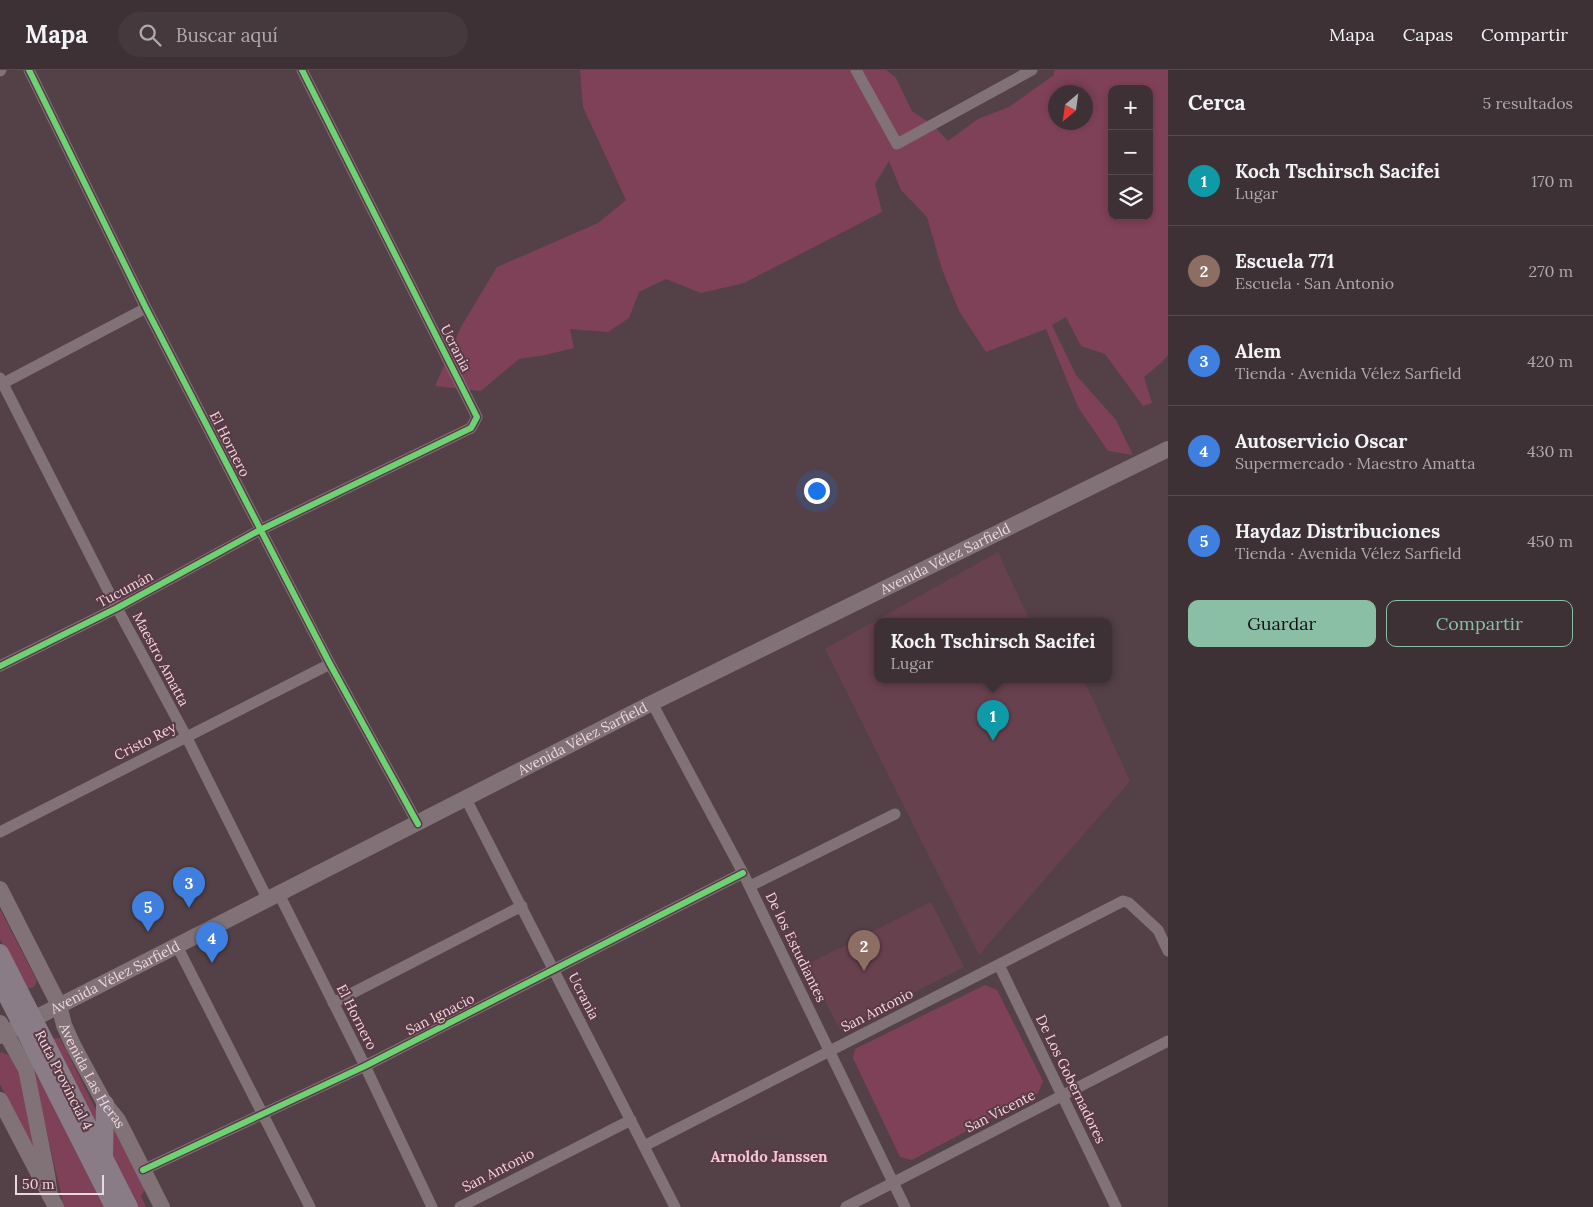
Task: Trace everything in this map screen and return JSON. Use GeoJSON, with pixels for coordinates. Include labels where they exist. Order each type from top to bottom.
{"type":"FeatureCollection","features":[{"type":"Feature","properties":{"kind":"main road","name":"Avenida Vélez Sarfield"},"geometry":{"type":"LineString","coordinates":[[2,1030],[28,1021],[418,824],[652,703],[1168,449]]}},
{"type":"Feature","properties":{"kind":"main road","name":"Avenida Las Heras"},"geometry":{"type":"LineString","coordinates":[[0,889],[59,1005],[64,1024],[74,1045],[105,1104],[118,1120],[162,1207]]}},
{"type":"Feature","properties":{"kind":"main road","name":"Ruta Provincial 4"},"geometry":{"type":"LineString","coordinates":[[0,953],[28,1021],[114,1207]]}},
{"type":"Feature","properties":{"kind":"main road","name":"Ruta Provincial 4"},"geometry":{"type":"LineString","coordinates":[[0,982],[28,1021],[129,1207]]}},
{"type":"Feature","properties":{"kind":"main road"},"geometry":{"type":"LineString","coordinates":[[2,1030],[26,1069],[53,1201]]}},
{"type":"Feature","properties":{"kind":"main road"},"geometry":{"type":"LineString","coordinates":[[0,1100],[53,1201]]}},
{"type":"Feature","properties":{"kind":"main road"},"geometry":{"type":"LineString","coordinates":[[104,1158],[105,1104]]}},
{"type":"Feature","properties":{"kind":"street","name":"El Hornero"},"geometry":{"type":"LineString","coordinates":[[30,70],[146,308],[260,530],[330,664],[418,824]]}},
{"type":"Feature","properties":{"kind":"street","name":"Ucrania"},"geometry":{"type":"LineString","coordinates":[[260,530],[471,428],[477,417],[302,70]]}},
{"type":"Feature","properties":{"kind":"street"},"geometry":{"type":"LineString","coordinates":[[856,70],[897,144],[1032,70]]}},
{"type":"Feature","properties":{"kind":"street"},"geometry":{"type":"LineString","coordinates":[[1,382],[146,308]]}},
{"type":"Feature","properties":{"kind":"street","name":"Maestro Amatta"},"geometry":{"type":"LineString","coordinates":[[1,382],[117,608],[273,897]]}},
{"type":"Feature","properties":{"kind":"street","name":"Tucumán"},"geometry":{"type":"LineString","coordinates":[[0,666],[117,608],[260,530]]}},
{"type":"Feature","properties":{"kind":"street","name":"Cristo Rey"},"geometry":{"type":"LineString","coordinates":[[0,832],[330,664]]}},
{"type":"Feature","properties":{"kind":"street","name":"De los Estudiantes"},"geometry":{"type":"LineString","coordinates":[[652,703],[743,872],[905,1207]]}},
{"type":"Feature","properties":{"kind":"street","name":"Ucrania"},"geometry":{"type":"LineString","coordinates":[[466,799],[675,1207]]}},
{"type":"Feature","properties":{"kind":"street"},"geometry":{"type":"LineString","coordinates":[[750,886],[895,814]]}},
{"type":"Feature","properties":{"kind":"street","name":"San Ignacio"},"geometry":{"type":"LineString","coordinates":[[143,1170],[365,1066],[554,971],[743,872]]}},
{"type":"Feature","properties":{"kind":"street","name":"El Hornero"},"geometry":{"type":"LineString","coordinates":[[273,897],[333,1003],[432,1207]]}},
{"type":"Feature","properties":{"kind":"street","name":"San Antonio"},"geometry":{"type":"LineString","coordinates":[[644,1146],[1123,901],[1129,903],[1158,930],[1168,951]]}},
{"type":"Feature","properties":{"kind":"street"},"geometry":{"type":"LineString","coordinates":[[333,1003],[522,906]]}},
{"type":"Feature","properties":{"kind":"street"},"geometry":{"type":"LineString","coordinates":[[177,946],[310,1207]]}},
{"type":"Feature","properties":{"kind":"street","name":"De Los Gobernadores"},"geometry":{"type":"LineString","coordinates":[[999,965],[1116,1207]]}},
{"type":"Feature","properties":{"kind":"street","name":"San Vicente"},"geometry":{"type":"LineString","coordinates":[[846,1207],[1168,1041]]}},
{"type":"Feature","properties":{"kind":"street","name":"San Antonio"},"geometry":{"type":"LineString","coordinates":[[460,1207],[631,1120]]}},
{"type":"Feature","properties":{"kind":"shaded area"},"geometry":{"type":"Polygon","coordinates":[[[580,70],[886,70],[896,78],[912,111],[934,126],[948,141],[978,119],[1009,107],[1054,75],[1054,70],[1168,70],[1168,355],[1144,377],[1152,403],[1143,406],[1105,354],[1081,346],[1066,317],[1052,325],[1076,375],[1116,420],[1133,455],[1108,451],[1078,407],[1046,329],[986,352],[959,311],[942,269],[927,217],[901,190],[889,161],[875,184],[882,212],[744,283],[701,293],[666,279],[639,292],[629,318],[608,332],[570,329],[574,348],[519,359],[481,391],[435,386],[461,327],[497,267],[598,223],[626,200],[583,107],[580,70]]]}},
{"type":"Feature","properties":{"kind":"shaded area"},"geometry":{"type":"Polygon","coordinates":[[[998,552],[1029,618],[880,618],[998,552]]]}},
{"type":"Feature","properties":{"kind":"shaded area"},"geometry":{"type":"Polygon","coordinates":[[[874,622],[874,683],[1085,683],[1130,781],[979,955],[825,649],[874,622]]]}},
{"type":"Feature","properties":{"kind":"shaded area"},"geometry":{"type":"Polygon","coordinates":[[[931,902],[964,967],[840,1030],[806,965],[931,902]]]}},
{"type":"Feature","properties":{"kind":"shaded area"},"geometry":{"type":"Polygon","coordinates":[[[0,909],[36,979],[36,984],[32,988],[23,985],[0,939],[0,909]]]}},
{"type":"Feature","properties":{"kind":"shaded area"},"geometry":{"type":"Polygon","coordinates":[[[985,985],[997,990],[1043,1081],[1038,1093],[912,1160],[900,1157],[853,1058],[855,1049],[985,985]]]}},
{"type":"Feature","properties":{"kind":"shaded area"},"geometry":{"type":"Polygon","coordinates":[[[60,1038],[96,1110],[100,1132],[53,1040],[60,1038]]]}},
{"type":"Feature","properties":{"kind":"shaded area"},"geometry":{"type":"Polygon","coordinates":[[[2,1052],[10,1056],[20,1074],[35,1152],[0,1084],[0,1053],[2,1052]]]}},
{"type":"Feature","properties":{"kind":"shaded area"},"geometry":{"type":"Polygon","coordinates":[[[31,1064],[109,1207],[64,1207],[31,1064]]]}},
{"type":"Feature","properties":{"kind":"shaded area"},"geometry":{"type":"Polygon","coordinates":[[[111,1122],[146,1188],[141,1196],[146,1207],[134,1207],[109,1159],[111,1122]]]}},
{"type":"Feature","properties":{"kind":"cycle path"},"geometry":{"type":"LineString","coordinates":[[29,70],[146,308],[330,664],[418,824]]}},
{"type":"Feature","properties":{"kind":"cycle path"},"geometry":{"type":"LineString","coordinates":[[0,666],[117,608],[260,530],[471,428],[477,417],[302,70]]}},
{"type":"Feature","properties":{"kind":"cycle path"},"geometry":{"type":"LineString","coordinates":[[143,1170],[365,1066],[743,873]]}},
{"type":"Feature","properties":{"kind":"place","name":"Koch Tschirsch Sacifei"},"geometry":{"type":"Point","coordinates":[993,741]}},
{"type":"Feature","properties":{"kind":"place","name":"Alem"},"geometry":{"type":"Point","coordinates":[189,908]}},
{"type":"Feature","properties":{"kind":"place","name":"Haydaz Distribuciones"},"geometry":{"type":"Point","coordinates":[148,932]}},
{"type":"Feature","properties":{"kind":"place","name":"Autoservicio Oscar"},"geometry":{"type":"Point","coordinates":[212,963]}},
{"type":"Feature","properties":{"kind":"place","name":"Escuela 771"},"geometry":{"type":"Point","coordinates":[864,971]}},
{"type":"Feature","properties":{"kind":"district","name":"Arnoldo Janssen"},"geometry":{"type":"Point","coordinates":[769,1156]}}]}
